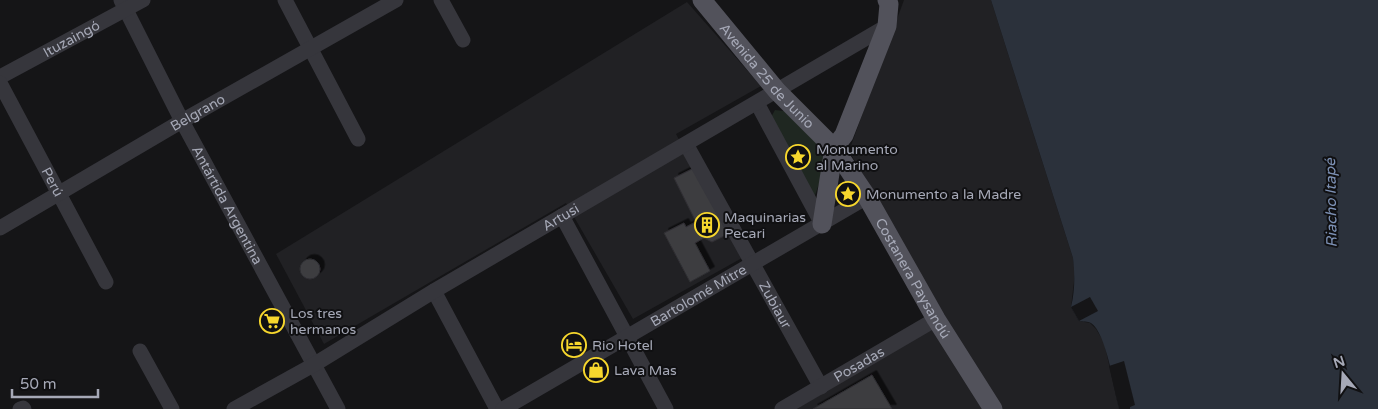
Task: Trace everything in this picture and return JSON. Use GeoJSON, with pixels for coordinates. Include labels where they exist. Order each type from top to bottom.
{"type":"FeatureCollection","features":[{"type":"Feature","properties":{"kind":"main road","name":"Avenida 25 de Junio"},"geometry":{"type":"LineString","coordinates":[[702,0],[778,91],[834,148]]}},
{"type":"Feature","properties":{"kind":"main road"},"geometry":{"type":"LineString","coordinates":[[822,224],[834,148],[844,135],[887,26],[889,4],[887,0]]}},
{"type":"Feature","properties":{"kind":"main road","name":"Costanera Paysandú"},"geometry":{"type":"LineString","coordinates":[[834,148],[867,197],[936,319],[992,409]]}},
{"type":"Feature","properties":{"kind":"street","name":"Ituzaingó"},"geometry":{"type":"LineString","coordinates":[[0,77],[124,5],[144,0]]}},
{"type":"Feature","properties":{"kind":"street"},"geometry":{"type":"LineString","coordinates":[[284,0],[358,139]]}},
{"type":"Feature","properties":{"kind":"street","name":"Belgrano"},"geometry":{"type":"LineString","coordinates":[[0,228],[182,121],[396,0]]}},
{"type":"Feature","properties":{"kind":"street"},"geometry":{"type":"LineString","coordinates":[[441,0],[463,40]]}},
{"type":"Feature","properties":{"kind":"street","name":"Antártida Argentina"},"geometry":{"type":"LineString","coordinates":[[124,5],[182,121],[338,409]]}},
{"type":"Feature","properties":{"kind":"street","name":"Artusi"},"geometry":{"type":"LineString","coordinates":[[234,409],[315,364],[434,291],[887,26]]}},
{"type":"Feature","properties":{"kind":"street","name":"Perú"},"geometry":{"type":"LineString","coordinates":[[0,83],[106,282]]}},
{"type":"Feature","properties":{"kind":"street"},"geometry":{"type":"LineString","coordinates":[[757,103],[822,224]]}},
{"type":"Feature","properties":{"kind":"street","name":"Zubiaur"},"geometry":{"type":"LineString","coordinates":[[686,144],[821,386]]}},
{"type":"Feature","properties":{"kind":"street","name":"Bartolomé Mitre"},"geometry":{"type":"LineString","coordinates":[[503,409],[867,197]]}},
{"type":"Feature","properties":{"kind":"street"},"geometry":{"type":"LineString","coordinates":[[562,216],[666,409]]}},
{"type":"Feature","properties":{"kind":"street"},"geometry":{"type":"LineString","coordinates":[[434,291],[498,409]]}},
{"type":"Feature","properties":{"kind":"street","name":"Posadas"},"geometry":{"type":"LineString","coordinates":[[782,409],[936,319]]}},
{"type":"Feature","properties":{"kind":"street"},"geometry":{"type":"LineString","coordinates":[[140,351],[172,409]]}},
{"type":"Feature","properties":{"kind":"shaded area"},"geometry":{"type":"Polygon","coordinates":[[[904,0],[991,0],[1073,258],[1075,273],[1071,307],[1079,321],[1090,323],[1104,342],[1119,409],[796,409],[947,320],[849,151],[904,0]]]}},
{"type":"Feature","properties":{"kind":"shaded area"},"geometry":{"type":"Polygon","coordinates":[[[687,2],[761,86],[676,134],[742,258],[633,319],[566,203],[324,344],[276,254],[687,2]]]}},
{"type":"Feature","properties":{"kind":"shaded area"},"geometry":{"type":"Polygon","coordinates":[[[775,110],[784,111],[821,146],[826,164],[814,198],[770,119],[775,110]]]}},
{"type":"Feature","properties":{"kind":"water","name":"Riacho Itapé"},"geometry":{"type":"Polygon","coordinates":[[[991,0],[1378,0],[1378,409],[1119,409],[1109,362],[1101,338],[1091,323],[1079,321],[1071,307],[1074,282],[1073,258],[991,0]]]}},
{"type":"Feature","properties":{"kind":"pier"},"geometry":{"type":"Polygon","coordinates":[[[1090,297],[1098,311],[1079,321],[1071,307],[1090,297]]]}},
{"type":"Feature","properties":{"kind":"pier"},"geometry":{"type":"Polygon","coordinates":[[[1124,361],[1135,405],[1130,407],[1130,409],[1119,409],[1109,366],[1124,361]]]}},
{"type":"Feature","properties":{"kind":"building","name":"Maquinarias Pecari"},"geometry":{"type":"Polygon","coordinates":[[[694,168],[728,234],[712,242],[704,238],[695,243],[710,271],[690,282],[664,233],[684,223],[686,227],[696,222],[674,178],[694,168]]]}},
{"type":"Feature","properties":{"kind":"building"},"geometry":{"type":"Polygon","coordinates":[[[306,259],[314,259],[320,265],[320,273],[314,279],[306,279],[300,273],[300,265],[306,259]]]}},
{"type":"Feature","properties":{"kind":"building"},"geometry":{"type":"Polygon","coordinates":[[[872,375],[892,409],[813,409],[872,375]]]}},
{"type":"Feature","properties":{"kind":"place","name":"Monumento al Marino"},"geometry":{"type":"Point","coordinates":[798,157]}},
{"type":"Feature","properties":{"kind":"place","name":"Monumento a la Madre"},"geometry":{"type":"Point","coordinates":[848,194]}},
{"type":"Feature","properties":{"kind":"place","name":"Maquinarias Pecari"},"geometry":{"type":"Point","coordinates":[707,225]}},
{"type":"Feature","properties":{"kind":"place","name":"Los tres hermanos"},"geometry":{"type":"Point","coordinates":[272,321]}},
{"type":"Feature","properties":{"kind":"place","name":"Rio Hotel"},"geometry":{"type":"Point","coordinates":[574,345]}},
{"type":"Feature","properties":{"kind":"place","name":"Lava Mas"},"geometry":{"type":"Point","coordinates":[596,370]}}]}
